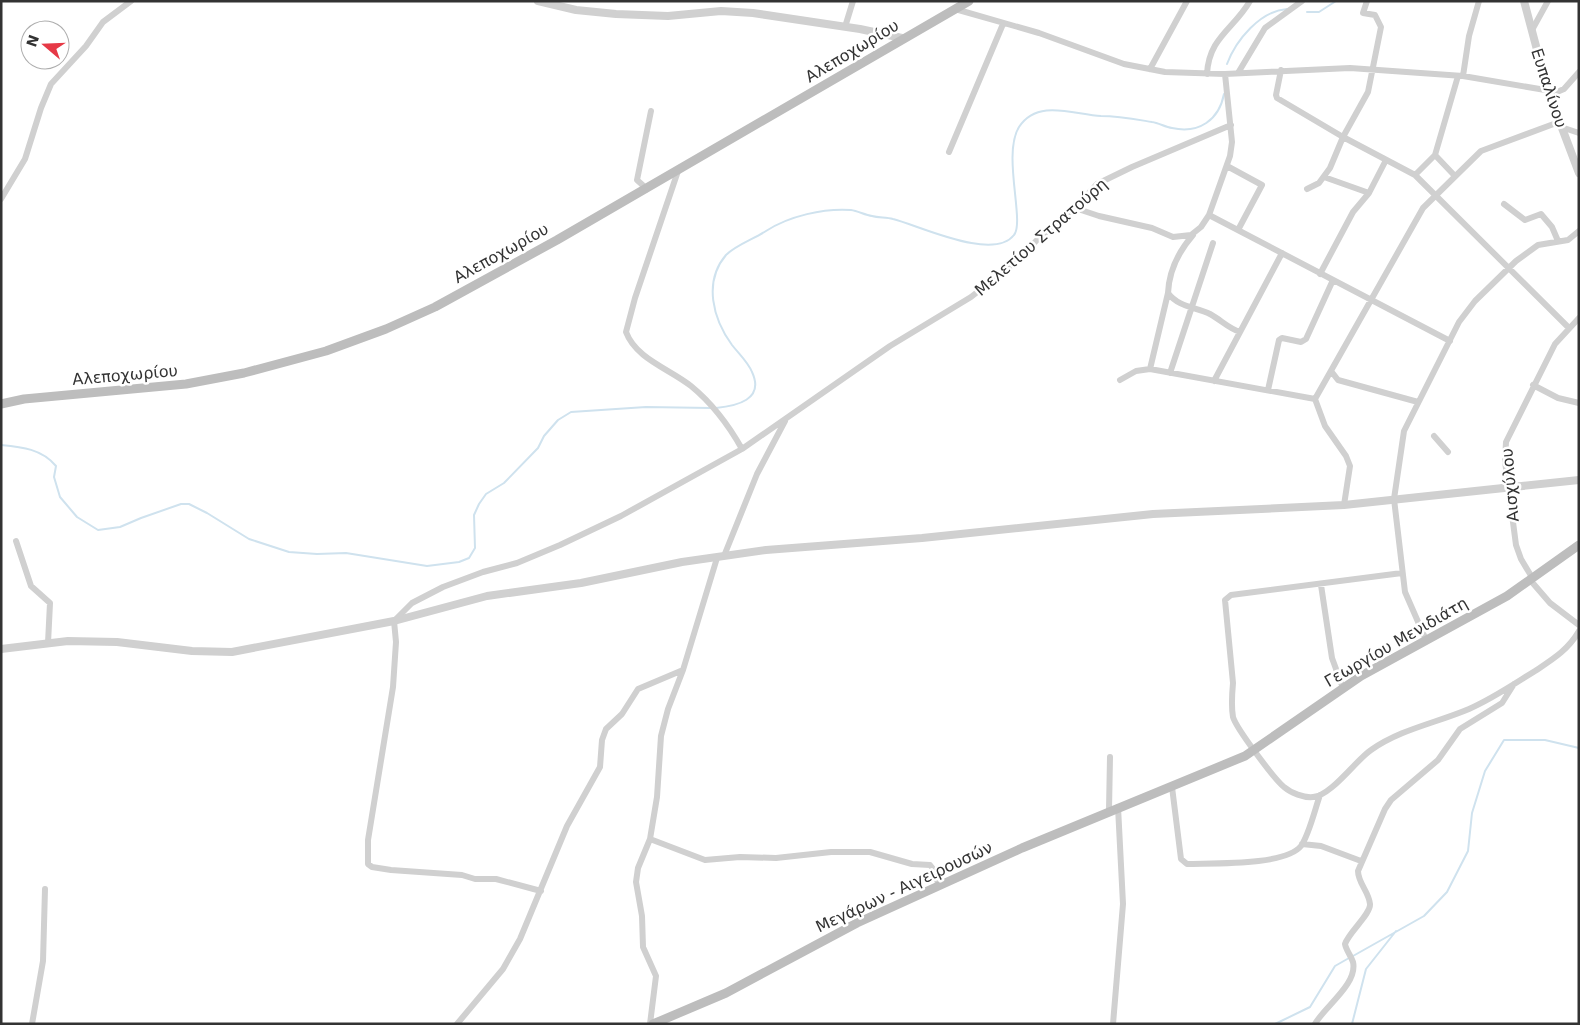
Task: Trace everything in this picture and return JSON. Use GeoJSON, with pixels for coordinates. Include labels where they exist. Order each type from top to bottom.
{"type":"FeatureCollection","features":[{"type":"Feature","properties":{"kind":"main road","name":"Αλεποχωρίου"},"geometry":{"type":"LineString","coordinates":[[1,404],[33,398],[186,384],[269,367],[326,351],[386,329],[435,307],[647,189],[902,38],[967,2]]}},
{"type":"Feature","properties":{"kind":"main road","name":"Γεωργίου Μενιδιάτη"},"geometry":{"type":"LineString","coordinates":[[1172,787],[1230,763],[1343,688],[1426,640],[1494,604],[1532,580],[1579,544]]}},
{"type":"Feature","properties":{"kind":"main road","name":"Μεγάρων - Αιγειρουσών"},"geometry":{"type":"LineString","coordinates":[[652,1024],[726,993],[836,934],[939,886],[1114,809],[1172,787]]}},
{"type":"Feature","properties":{"kind":"street"},"geometry":{"type":"LineString","coordinates":[[1,199],[26,159],[41,108],[51,84],[86,46],[103,22],[131,1]]}},
{"type":"Feature","properties":{"kind":"street"},"geometry":{"type":"LineString","coordinates":[[538,1],[602,13],[663,16],[732,12],[875,31],[902,38]]}},
{"type":"Feature","properties":{"kind":"street"},"geometry":{"type":"LineString","coordinates":[[845,27],[853,1]]}},
{"type":"Feature","properties":{"kind":"street"},"geometry":{"type":"LineString","coordinates":[[1150,69],[1186,1]]}},
{"type":"Feature","properties":{"kind":"street"},"geometry":{"type":"LineString","coordinates":[[1207,74],[1209,56],[1217,41],[1250,1]]}},
{"type":"Feature","properties":{"kind":"street"},"geometry":{"type":"LineString","coordinates":[[1238,73],[1265,28],[1302,1]]}},
{"type":"Feature","properties":{"kind":"street"},"geometry":{"type":"LineString","coordinates":[[1307,190],[1319,183],[1324,177],[1368,92],[1374,71],[1381,26],[1375,15],[1363,13],[1367,1]]}},
{"type":"Feature","properties":{"kind":"street"},"geometry":{"type":"LineString","coordinates":[[1415,175],[1435,156],[1460,76],[1479,1]]}},
{"type":"Feature","properties":{"kind":"street","name":"Ευπαλίνου"},"geometry":{"type":"LineString","coordinates":[[1524,1],[1548,91],[1579,173]]}},
{"type":"Feature","properties":{"kind":"street"},"geometry":{"type":"LineString","coordinates":[[1532,30],[1548,1]]}},
{"type":"Feature","properties":{"kind":"street"},"geometry":{"type":"LineString","coordinates":[[955,9],[1039,33],[1124,64],[1187,74],[1225,74],[1338,67],[1460,76],[1548,91],[1564,89],[1577,76]]}},
{"type":"Feature","properties":{"kind":"street"},"geometry":{"type":"LineString","coordinates":[[949,152],[1003,24]]}},
{"type":"Feature","properties":{"kind":"street"},"geometry":{"type":"LineString","coordinates":[[1281,70],[1277,98],[1343,138],[1415,175],[1569,328]]}},
{"type":"Feature","properties":{"kind":"street"},"geometry":{"type":"LineString","coordinates":[[1150,369],[1169,284],[1178,256],[1182,248],[1209,215],[1227,166],[1232,142],[1232,125],[1225,74]]}},
{"type":"Feature","properties":{"kind":"street"},"geometry":{"type":"LineString","coordinates":[[647,189],[637,180],[651,111]]}},
{"type":"Feature","properties":{"kind":"street","name":"Μελετίου Στρατούρη"},"geometry":{"type":"LineString","coordinates":[[394,621],[412,603],[443,587],[476,574],[517,563],[560,546],[621,516],[742,449],[890,346],[972,297],[1018,260],[1037,240],[1075,208],[1091,189],[1102,181],[1232,125]]}},
{"type":"Feature","properties":{"kind":"street"},"geometry":{"type":"LineString","coordinates":[[1315,399],[1419,213],[1436,197],[1454,175],[1481,151],[1560,125],[1579,133]]}},
{"type":"Feature","properties":{"kind":"street"},"geometry":{"type":"LineString","coordinates":[[1435,156],[1454,175]]}},
{"type":"Feature","properties":{"kind":"street"},"geometry":{"type":"LineString","coordinates":[[1320,274],[1357,206],[1369,193],[1386,160]]}},
{"type":"Feature","properties":{"kind":"street"},"geometry":{"type":"LineString","coordinates":[[1227,166],[1262,185],[1238,230]]}},
{"type":"Feature","properties":{"kind":"street"},"geometry":{"type":"LineString","coordinates":[[678,171],[635,298],[626,332],[637,350],[690,385],[709,402],[742,449]]}},
{"type":"Feature","properties":{"kind":"street"},"geometry":{"type":"LineString","coordinates":[[1324,177],[1369,193]]}},
{"type":"Feature","properties":{"kind":"street"},"geometry":{"type":"LineString","coordinates":[[1504,204],[1525,220],[1541,214],[1552,227],[1558,241]]}},
{"type":"Feature","properties":{"kind":"street"},"geometry":{"type":"LineString","coordinates":[[1075,208],[1098,216],[1152,228],[1172,237],[1186,237],[1197,231]]}},
{"type":"Feature","properties":{"kind":"street"},"geometry":{"type":"LineString","coordinates":[[1209,215],[1450,341]]}},
{"type":"Feature","properties":{"kind":"street"},"geometry":{"type":"LineString","coordinates":[[1426,640],[1409,602],[1402,573],[1394,499],[1404,431],[1465,313],[1509,268],[1538,245],[1568,240],[1579,230]]}},
{"type":"Feature","properties":{"kind":"street"},"geometry":{"type":"LineString","coordinates":[[1170,373],[1213,243]]}},
{"type":"Feature","properties":{"kind":"street"},"geometry":{"type":"LineString","coordinates":[[1214,381],[1282,253]]}},
{"type":"Feature","properties":{"kind":"street"},"geometry":{"type":"LineString","coordinates":[[1268,390],[1279,340],[1282,338],[1301,342],[1306,339],[1333,280]]}},
{"type":"Feature","properties":{"kind":"street"},"geometry":{"type":"LineString","coordinates":[[1168,293],[1180,303],[1208,313],[1227,327],[1240,332]]}},
{"type":"Feature","properties":{"kind":"street","name":"Αισχύλου"},"geometry":{"type":"LineString","coordinates":[[1579,318],[1555,344],[1533,385],[1506,442],[1505,461],[1518,553],[1532,580],[1550,603],[1579,625]]}},
{"type":"Feature","properties":{"kind":"street"},"geometry":{"type":"LineString","coordinates":[[1120,380],[1136,372],[1150,369],[1315,399]]}},
{"type":"Feature","properties":{"kind":"street"},"geometry":{"type":"LineString","coordinates":[[1331,371],[1338,380],[1418,402]]}},
{"type":"Feature","properties":{"kind":"street"},"geometry":{"type":"LineString","coordinates":[[1533,385],[1558,398],[1579,403]]}},
{"type":"Feature","properties":{"kind":"street"},"geometry":{"type":"LineString","coordinates":[[1315,399],[1325,426],[1349,461],[1351,471],[1344,505]]}},
{"type":"Feature","properties":{"kind":"street"},"geometry":{"type":"LineString","coordinates":[[652,1024],[656,976],[644,947],[641,910],[636,882],[638,868],[650,839],[657,797],[661,736],[668,709],[683,670],[720,557],[757,474],[787,418]]}},
{"type":"Feature","properties":{"kind":"street"},"geometry":{"type":"LineString","coordinates":[[1434,436],[1448,452]]}},
{"type":"Feature","properties":{"kind":"street"},"geometry":{"type":"LineString","coordinates":[[1,649],[48,642],[110,642],[219,653],[246,650],[394,621],[487,596],[581,583],[634,571],[720,557],[1153,514],[1344,505],[1579,480]]}},
{"type":"Feature","properties":{"kind":"street"},"geometry":{"type":"LineString","coordinates":[[16,540],[31,586],[50,603],[48,642]]}},
{"type":"Feature","properties":{"kind":"street"},"geometry":{"type":"LineString","coordinates":[[1320,795],[1307,797],[1285,788],[1242,734],[1233,717],[1231,697],[1233,683],[1225,600],[1231,595],[1321,585],[1372,575],[1402,573]]}},
{"type":"Feature","properties":{"kind":"street"},"geometry":{"type":"LineString","coordinates":[[1321,585],[1332,658],[1343,688]]}},
{"type":"Feature","properties":{"kind":"street"},"geometry":{"type":"LineString","coordinates":[[394,621],[395,672],[368,840],[368,864],[372,867],[391,870],[509,881],[542,891]]}},
{"type":"Feature","properties":{"kind":"street"},"geometry":{"type":"LineString","coordinates":[[1172,787],[1181,859],[1187,864],[1263,860],[1291,853],[1302,844],[1320,795],[1370,750],[1417,726],[1471,708],[1514,684],[1561,654],[1571,645],[1579,631]]}},
{"type":"Feature","properties":{"kind":"street"},"geometry":{"type":"LineString","coordinates":[[457,1024],[503,969],[542,891],[567,826],[600,767],[602,740],[606,729],[622,714],[638,690],[683,670]]}},
{"type":"Feature","properties":{"kind":"street"},"geometry":{"type":"LineString","coordinates":[[1315,1024],[1344,992],[1353,964],[1345,944],[1349,934],[1368,910],[1370,903],[1358,879],[1361,861],[1391,800],[1438,760],[1460,729],[1502,703],[1514,684]]}},
{"type":"Feature","properties":{"kind":"street"},"geometry":{"type":"LineString","coordinates":[[1110,757],[1123,904],[1113,1024]]}},
{"type":"Feature","properties":{"kind":"street"},"geometry":{"type":"LineString","coordinates":[[650,839],[705,860],[740,857],[776,858],[831,852],[876,852],[912,864],[930,865],[934,870],[939,886]]}},
{"type":"Feature","properties":{"kind":"street"},"geometry":{"type":"LineString","coordinates":[[1302,844],[1321,846],[1361,861]]}},
{"type":"Feature","properties":{"kind":"street"},"geometry":{"type":"LineString","coordinates":[[32,1024],[43,961],[45,889]]}},
{"type":"Feature","properties":{"kind":"waterway"},"geometry":{"type":"LineString","coordinates":[[1307,12],[1319,12],[1336,1]]}},
{"type":"Feature","properties":{"kind":"waterway"},"geometry":{"type":"LineString","coordinates":[[1227,64],[1236,46],[1250,28],[1268,15],[1287,9]]}},
{"type":"Feature","properties":{"kind":"waterway"},"geometry":{"type":"LineString","coordinates":[[716,408],[740,403],[752,395],[755,389],[752,372],[746,361],[725,335],[713,300],[713,288],[719,266],[726,255],[735,248],[785,221],[807,214],[830,210],[851,210],[893,219],[937,234],[973,243],[990,245],[1004,242],[1014,235],[1017,228],[1013,170],[1014,139],[1019,127],[1027,118],[1036,113],[1057,110],[1127,118],[1172,128],[1191,129],[1199,127],[1212,118],[1218,111],[1224,94]]}},
{"type":"Feature","properties":{"kind":"waterway"},"geometry":{"type":"LineString","coordinates":[[1,445],[38,452],[50,460],[56,466],[54,477],[60,497],[77,517],[98,530],[120,527],[181,504],[189,504],[249,539],[289,552],[317,554],[346,553],[427,566],[459,562],[469,558],[475,548],[474,515],[479,504],[486,494],[504,483],[538,448],[544,436],[558,420],[571,412],[646,407],[711,408]]}},
{"type":"Feature","properties":{"kind":"waterway"},"geometry":{"type":"LineString","coordinates":[[1353,956],[1424,916],[1447,892],[1468,851],[1472,813],[1485,771],[1504,740],[1545,740],[1579,748]]}},
{"type":"Feature","properties":{"kind":"waterway"},"geometry":{"type":"LineString","coordinates":[[1352,1024],[1366,969],[1396,931]]}},
{"type":"Feature","properties":{"kind":"waterway"},"geometry":{"type":"LineString","coordinates":[[1275,1024],[1310,1007],[1335,966],[1349,958]]}}]}
